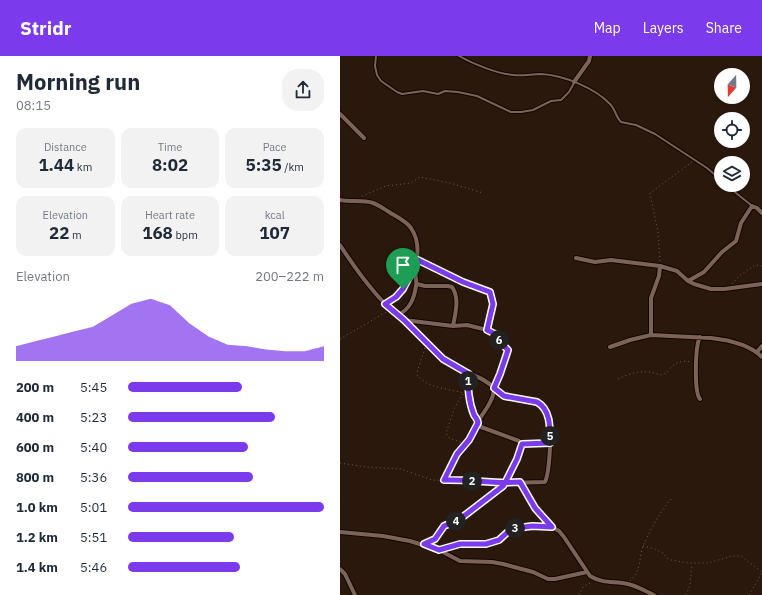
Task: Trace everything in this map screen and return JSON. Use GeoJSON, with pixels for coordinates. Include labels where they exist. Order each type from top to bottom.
{"type":"FeatureCollection","features":[{"type":"Feature","properties":{"kind":"street"},"geometry":{"type":"LineString","coordinates":[[574,82],[590,56]]}},
{"type":"Feature","properties":{"kind":"street"},"geometry":{"type":"LineString","coordinates":[[340,114],[364,138]]}},
{"type":"Feature","properties":{"kind":"street"},"geometry":{"type":"LineString","coordinates":[[340,200],[374,203],[404,221],[411,228],[414,234],[418,249],[418,260],[415,268],[400,293],[385,304]]}},
{"type":"Feature","properties":{"kind":"street"},"geometry":{"type":"LineString","coordinates":[[688,281],[704,272],[714,263],[722,252],[736,241],[741,222],[752,206],[757,208],[762,214]]}},
{"type":"Feature","properties":{"kind":"street"},"geometry":{"type":"LineString","coordinates":[[340,245],[361,275],[385,304],[404,320],[426,344],[443,359],[469,374],[486,381],[504,396],[542,404],[550,424],[548,466],[544,482],[505,483]]}},
{"type":"Feature","properties":{"kind":"street"},"geometry":{"type":"LineString","coordinates":[[576,258],[595,262],[611,260],[660,266],[677,271],[688,281],[712,289],[720,290],[762,284]]}},
{"type":"Feature","properties":{"kind":"street"},"geometry":{"type":"LineString","coordinates":[[651,335],[651,298],[659,276],[660,266]]}},
{"type":"Feature","properties":{"kind":"street"},"geometry":{"type":"LineString","coordinates":[[398,316],[409,307],[417,284],[415,268]]}},
{"type":"Feature","properties":{"kind":"street"},"geometry":{"type":"LineString","coordinates":[[417,284],[425,286],[452,287],[455,294],[456,303],[456,312],[452,326]]}},
{"type":"Feature","properties":{"kind":"street"},"geometry":{"type":"LineString","coordinates":[[404,320],[452,326],[467,325],[487,330],[497,335],[501,343],[508,350],[490,402],[478,422]]}},
{"type":"Feature","properties":{"kind":"street"},"geometry":{"type":"LineString","coordinates":[[610,347],[651,335],[700,337],[728,341],[748,346],[762,357]]}},
{"type":"Feature","properties":{"kind":"street"},"geometry":{"type":"LineString","coordinates":[[700,337],[697,343],[696,364],[697,394],[700,399]]}},
{"type":"Feature","properties":{"kind":"street"},"geometry":{"type":"LineString","coordinates":[[757,352],[762,346]]}},
{"type":"Feature","properties":{"kind":"street"},"geometry":{"type":"LineString","coordinates":[[469,374],[468,385],[472,409],[478,422],[485,429],[519,441],[522,444],[550,443]]}},
{"type":"Feature","properties":{"kind":"street"},"geometry":{"type":"LineString","coordinates":[[424,544],[435,539],[444,526],[460,519],[505,483],[517,459],[522,444]]}},
{"type":"Feature","properties":{"kind":"street"},"geometry":{"type":"LineString","coordinates":[[439,550],[460,544],[480,545],[494,542],[499,540],[511,529],[519,527],[552,527],[564,537],[586,572],[598,580],[615,584],[626,583],[654,595]]}},
{"type":"Feature","properties":{"kind":"street"},"geometry":{"type":"LineString","coordinates":[[340,532],[383,536],[424,544],[460,561],[492,562],[533,572],[548,579],[555,579],[586,572]]}},
{"type":"Feature","properties":{"kind":"street"},"geometry":{"type":"LineString","coordinates":[[340,568],[345,574],[355,595]]}},
{"type":"Feature","properties":{"kind":"lane"},"geometry":{"type":"LineString","coordinates":[[376,56],[374,66],[381,81],[402,94],[423,91],[438,94],[445,91],[458,92],[477,96],[511,112],[533,110],[551,101],[561,100],[569,92],[574,82]]}},
{"type":"Feature","properties":{"kind":"lane"},"geometry":{"type":"LineString","coordinates":[[459,56],[504,74],[543,74],[586,86],[610,104],[621,122],[636,125],[655,134],[714,175]]}},
{"type":"Feature","properties":{"kind":"lane"},"geometry":{"type":"LineString","coordinates":[[735,192],[752,206]]}},
{"type":"Feature","properties":{"kind":"path"},"geometry":{"type":"LineString","coordinates":[[660,266],[658,232],[650,193],[694,160]]}},
{"type":"Feature","properties":{"kind":"path"},"geometry":{"type":"LineString","coordinates":[[362,197],[386,186],[411,183],[420,177],[450,183],[484,193]]}},
{"type":"Feature","properties":{"kind":"path"},"geometry":{"type":"LineString","coordinates":[[418,260],[463,282],[490,292],[493,304],[487,330]]}},
{"type":"Feature","properties":{"kind":"path"},"geometry":{"type":"LineString","coordinates":[[730,288],[738,277],[755,266],[762,266]]}},
{"type":"Feature","properties":{"kind":"path"},"geometry":{"type":"LineString","coordinates":[[340,339],[391,310]]}},
{"type":"Feature","properties":{"kind":"path"},"geometry":{"type":"LineString","coordinates":[[426,344],[418,369],[418,375],[421,380],[431,385],[464,393]]}},
{"type":"Feature","properties":{"kind":"path"},"geometry":{"type":"LineString","coordinates":[[618,379],[628,374],[638,372],[664,374],[675,364],[683,361],[696,364]]}},
{"type":"Feature","properties":{"kind":"path"},"geometry":{"type":"LineString","coordinates":[[466,444],[449,438],[446,432],[455,407],[468,385]]}},
{"type":"Feature","properties":{"kind":"path"},"geometry":{"type":"LineString","coordinates":[[444,480],[457,454],[466,444],[478,422]]}},
{"type":"Feature","properties":{"kind":"path"},"geometry":{"type":"LineString","coordinates":[[340,463],[366,467],[401,469],[432,480],[505,483]]}},
{"type":"Feature","properties":{"kind":"path"},"geometry":{"type":"LineString","coordinates":[[520,482],[535,508],[552,527]]}},
{"type":"Feature","properties":{"kind":"path"},"geometry":{"type":"LineString","coordinates":[[626,583],[636,576],[643,546],[664,508],[672,498]]}},
{"type":"Feature","properties":{"kind":"path"},"geometry":{"type":"LineString","coordinates":[[643,546],[655,549],[663,553],[671,560],[692,563],[708,563],[736,556],[745,558],[762,572],[749,595]]}},
{"type":"Feature","properties":{"kind":"path"},"geometry":{"type":"LineString","coordinates":[[686,595],[690,585],[692,563]]}},
{"type":"Feature","properties":{"kind":"path"},"geometry":{"type":"LineString","coordinates":[[579,595],[583,587],[598,580]]}},
{"type":"Feature","properties":{"kind":"route"},"geometry":{"type":"LineString","coordinates":[[403,289],[396,297],[385,304],[404,320],[443,359],[469,374],[468,385],[472,409],[478,423],[469,440],[457,454],[444,480],[505,483],[520,482],[535,508],[552,527],[519,527],[511,529],[499,540],[480,545],[460,544],[439,550],[424,544],[435,539],[444,526],[460,519],[503,486],[505,483],[517,459],[522,444],[550,443],[550,424],[542,404],[504,396],[499,394],[494,388],[508,350],[503,346],[499,337],[495,333],[487,330],[493,304],[490,292],[463,282],[418,260],[403,289]]}}]}
